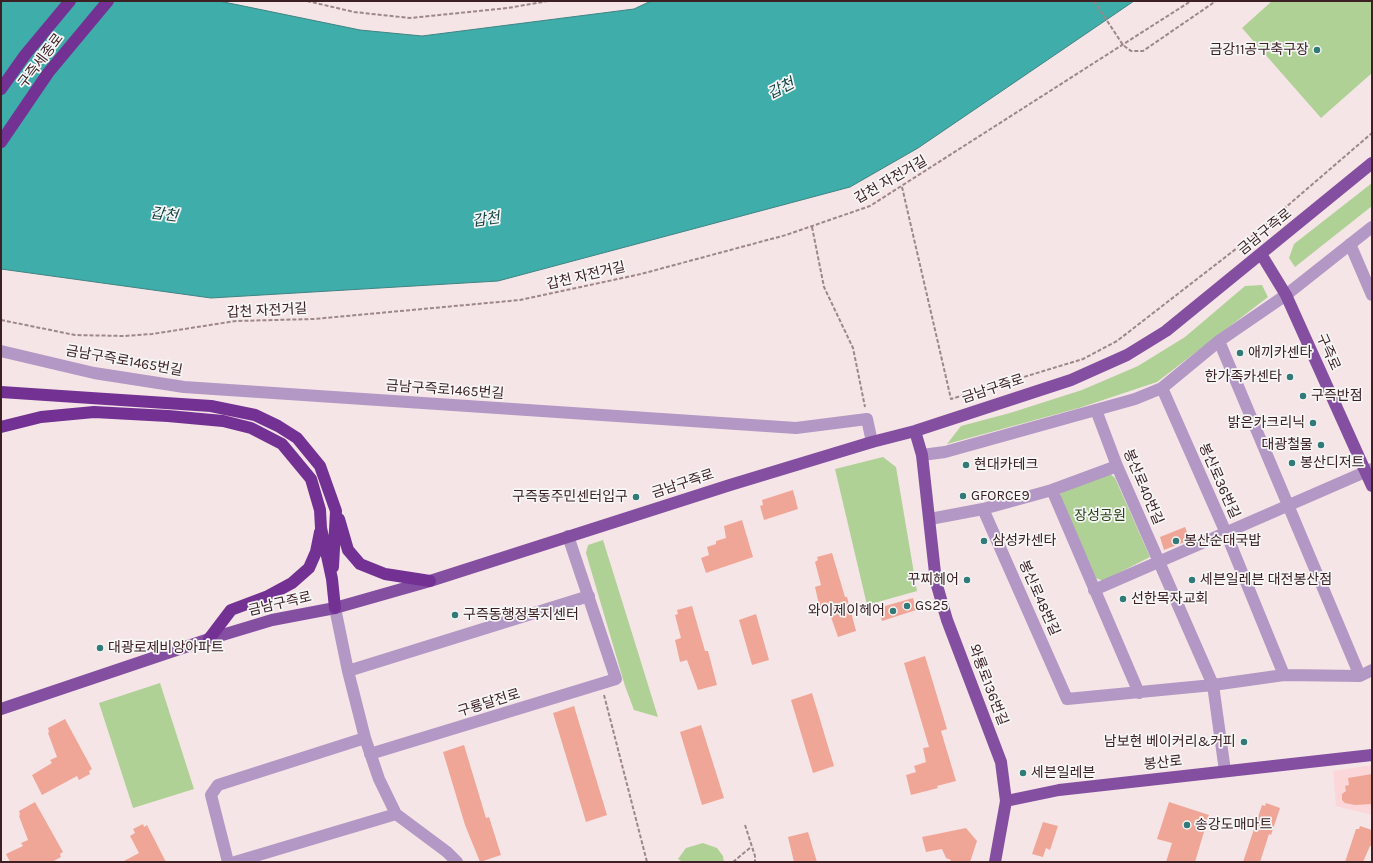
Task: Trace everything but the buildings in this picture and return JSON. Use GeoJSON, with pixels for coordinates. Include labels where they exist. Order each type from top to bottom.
{"type":"FeatureCollection","features":[{"type":"Feature","properties":{"kind":"highway","name":"구즉세종로"},"geometry":{"type":"LineString","coordinates":[[1,89],[25,54],[70,1]]}},
{"type":"Feature","properties":{"kind":"highway","name":"구즉세종로"},"geometry":{"type":"LineString","coordinates":[[1,142],[48,72],[108,1]]}},
{"type":"Feature","properties":{"kind":"highway"},"geometry":{"type":"LineString","coordinates":[[1,392],[212,406],[255,415],[297,438],[320,466],[348,550],[360,564],[386,574],[430,581]]}},
{"type":"Feature","properties":{"kind":"highway"},"geometry":{"type":"LineString","coordinates":[[1,427],[41,417],[94,412],[224,421],[251,428],[282,444],[311,479],[320,510],[321,528],[332,579],[335,608]]}},
{"type":"Feature","properties":{"kind":"highway"},"geometry":{"type":"LineString","coordinates":[[332,579],[336,511]]}},
{"type":"Feature","properties":{"kind":"highway"},"geometry":{"type":"LineString","coordinates":[[209,639],[231,610],[268,596],[292,583],[309,568],[316,552],[321,528]]}},
{"type":"Feature","properties":{"kind":"main road","name":"금남구즉로"},"geometry":{"type":"LineString","coordinates":[[1,709],[209,639],[272,620],[335,608],[430,581],[568,536],[872,442],[915,431],[1071,380],[1127,355],[1166,332],[1372,163]]}},
{"type":"Feature","properties":{"kind":"main road","name":"구즉로"},"geometry":{"type":"LineString","coordinates":[[1262,254],[1286,295],[1369,471],[1372,486]]}},
{"type":"Feature","properties":{"kind":"main road","name":"와룡로136번길"},"geometry":{"type":"LineString","coordinates":[[915,431],[922,455],[936,582],[947,620],[1001,762],[1006,801],[995,862]]}},
{"type":"Feature","properties":{"kind":"main road","name":"봉산로"},"geometry":{"type":"LineString","coordinates":[[1006,801],[1059,790],[1372,755]]}},
{"type":"Feature","properties":{"kind":"street"},"geometry":{"type":"LineString","coordinates":[[922,455],[945,452],[1096,410],[1135,399],[1162,388],[1219,342],[1286,295],[1372,227]]}},
{"type":"Feature","properties":{"kind":"street"},"geometry":{"type":"LineString","coordinates":[[1350,244],[1372,296]]}},
{"type":"Feature","properties":{"kind":"street"},"geometry":{"type":"LineString","coordinates":[[1219,342],[1360,676]]}},
{"type":"Feature","properties":{"kind":"street","name":"금남구즉로1465번길"},"geometry":{"type":"LineString","coordinates":[[1,351],[94,373],[184,388],[796,428],[867,419]]}},
{"type":"Feature","properties":{"kind":"street","name":"봉산로36번길"},"geometry":{"type":"LineString","coordinates":[[1162,388],[1226,534],[1284,675]]}},
{"type":"Feature","properties":{"kind":"street","name":"봉산로40번길"},"geometry":{"type":"LineString","coordinates":[[1096,410],[1117,466],[1213,685],[1225,771]]}},
{"type":"Feature","properties":{"kind":"street"},"geometry":{"type":"LineString","coordinates":[[867,419],[872,442]]}},
{"type":"Feature","properties":{"kind":"street"},"geometry":{"type":"LineString","coordinates":[[930,520],[983,509],[1052,490],[1117,466]]}},
{"type":"Feature","properties":{"kind":"street"},"geometry":{"type":"LineString","coordinates":[[1094,590],[1369,471]]}},
{"type":"Feature","properties":{"kind":"street"},"geometry":{"type":"LineString","coordinates":[[1052,490],[1139,693],[1284,675],[1360,676],[1372,670]]}},
{"type":"Feature","properties":{"kind":"street","name":"봉산로48번길"},"geometry":{"type":"LineString","coordinates":[[983,509],[1067,698],[1139,693]]}},
{"type":"Feature","properties":{"kind":"street"},"geometry":{"type":"LineString","coordinates":[[348,671],[589,596],[568,536]]}},
{"type":"Feature","properties":{"kind":"street","name":"구룡달전로"},"geometry":{"type":"LineString","coordinates":[[370,754],[616,679],[589,596]]}},
{"type":"Feature","properties":{"kind":"street"},"geometry":{"type":"LineString","coordinates":[[335,608],[348,671],[370,754],[379,779],[396,814],[457,862]]}},
{"type":"Feature","properties":{"kind":"street"},"geometry":{"type":"LineString","coordinates":[[228,862],[211,795],[218,785],[366,738]]}},
{"type":"Feature","properties":{"kind":"street"},"geometry":{"type":"LineString","coordinates":[[235,862],[396,814]]}},
{"type":"Feature","properties":{"kind":"path"},"geometry":{"type":"LineString","coordinates":[[307,1],[354,12],[410,18],[508,8],[548,1]]}},
{"type":"Feature","properties":{"kind":"path"},"geometry":{"type":"LineString","coordinates":[[1094,1],[1123,45],[1131,51],[1143,51],[1216,1]]}},
{"type":"Feature","properties":{"kind":"path","name":"갑천 자전거길"},"geometry":{"type":"LineString","coordinates":[[1,320],[75,335],[124,336],[152,334],[236,321],[314,319],[520,300],[641,274],[812,227],[870,206],[902,187],[1191,1]]}},
{"type":"Feature","properties":{"kind":"path"},"geometry":{"type":"LineString","coordinates":[[902,187],[951,399],[1083,359],[1117,341],[1250,238],[1372,133]]}},
{"type":"Feature","properties":{"kind":"path"},"geometry":{"type":"LineString","coordinates":[[812,227],[824,287],[853,348],[867,419]]}},
{"type":"Feature","properties":{"kind":"path"},"geometry":{"type":"LineString","coordinates":[[604,692],[647,862]]}},
{"type":"Feature","properties":{"kind":"path"},"geometry":{"type":"LineString","coordinates":[[746,825],[755,862]]}},
{"type":"Feature","properties":{"kind":"path"},"geometry":{"type":"LineString","coordinates":[[733,862],[751,847]]}},
{"type":"Feature","properties":{"kind":"shaded area"},"geometry":{"type":"Polygon","coordinates":[[[1372,765],[1372,815],[1336,806],[1333,771],[1372,765]]]}},
{"type":"Feature","properties":{"kind":"green space","name":"금강11공구축구장"},"geometry":{"type":"Polygon","coordinates":[[[1272,1],[1372,1],[1372,73],[1321,118],[1242,28],[1272,1]]]}},
{"type":"Feature","properties":{"kind":"green space"},"geometry":{"type":"Polygon","coordinates":[[[1372,183],[1372,206],[1295,267],[1289,258],[1294,244],[1372,183]]]}},
{"type":"Feature","properties":{"kind":"green space"},"geometry":{"type":"Polygon","coordinates":[[[1262,285],[1268,297],[1157,382],[1079,408],[947,444],[961,426],[1010,413],[1082,390],[1138,366],[1185,337],[1245,286],[1262,285]]]}},
{"type":"Feature","properties":{"kind":"green space"},"geometry":{"type":"Polygon","coordinates":[[[883,457],[896,467],[917,591],[867,605],[835,469],[883,457]]]}},
{"type":"Feature","properties":{"kind":"green space","name":"장성공원"},"geometry":{"type":"Polygon","coordinates":[[[1109,473],[1115,478],[1150,557],[1103,581],[1096,578],[1059,497],[1062,491],[1109,473]]]}},
{"type":"Feature","properties":{"kind":"green space"},"geometry":{"type":"Polygon","coordinates":[[[603,540],[658,717],[634,710],[625,686],[586,553],[588,545],[603,540]]]}},
{"type":"Feature","properties":{"kind":"green space"},"geometry":{"type":"Polygon","coordinates":[[[160,683],[194,789],[133,808],[99,703],[160,683]]]}},
{"type":"Feature","properties":{"kind":"green space"},"geometry":{"type":"Polygon","coordinates":[[[703,843],[717,848],[723,856],[724,862],[683,862],[678,859],[686,848],[703,843]]]}},
{"type":"Feature","properties":{"kind":"water","name":"갑천"},"geometry":{"type":"Polygon","coordinates":[[[1,1],[219,1],[360,30],[422,36],[634,9],[651,1],[1134,1],[918,148],[850,187],[498,281],[211,298],[1,269],[1,1]]]}},
{"type":"Feature","properties":{"kind":"place","name":"금강11공구축구장"},"geometry":{"type":"Point","coordinates":[1317,50]}},
{"type":"Feature","properties":{"kind":"place","name":"애끼카센타"},"geometry":{"type":"Point","coordinates":[1240,353]}},
{"type":"Feature","properties":{"kind":"place","name":"한가족카센타"},"geometry":{"type":"Point","coordinates":[1290,377]}},
{"type":"Feature","properties":{"kind":"place","name":"구즉반점"},"geometry":{"type":"Point","coordinates":[1303,396]}},
{"type":"Feature","properties":{"kind":"place","name":"밝은카크리닉"},"geometry":{"type":"Point","coordinates":[1313,423]}},
{"type":"Feature","properties":{"kind":"place","name":"대광철물"},"geometry":{"type":"Point","coordinates":[1321,445]}},
{"type":"Feature","properties":{"kind":"place","name":"봉산디저트"},"geometry":{"type":"Point","coordinates":[1292,463]}},
{"type":"Feature","properties":{"kind":"place","name":"현대카테크"},"geometry":{"type":"Point","coordinates":[966,465]}},
{"type":"Feature","properties":{"kind":"place","name":"GFORCE9"},"geometry":{"type":"Point","coordinates":[963,496]}},
{"type":"Feature","properties":{"kind":"place","name":"구즉동주민센터입구"},"geometry":{"type":"Point","coordinates":[636,497]}},
{"type":"Feature","properties":{"kind":"place","name":"삼성카센타"},"geometry":{"type":"Point","coordinates":[984,541]}},
{"type":"Feature","properties":{"kind":"place","name":"봉산순대국밥"},"geometry":{"type":"Point","coordinates":[1176,541]}},
{"type":"Feature","properties":{"kind":"place","name":"꾸찌헤어"},"geometry":{"type":"Point","coordinates":[967,580]}},
{"type":"Feature","properties":{"kind":"place","name":"세븐일레븐 대전봉산점"},"geometry":{"type":"Point","coordinates":[1192,580]}},
{"type":"Feature","properties":{"kind":"place","name":"선한목자교회"},"geometry":{"type":"Point","coordinates":[1123,599]}},
{"type":"Feature","properties":{"kind":"place","name":"GS25"},"geometry":{"type":"Point","coordinates":[907,606]}},
{"type":"Feature","properties":{"kind":"place","name":"와이제이헤어"},"geometry":{"type":"Point","coordinates":[893,611]}},
{"type":"Feature","properties":{"kind":"place","name":"구즉동행정복지센터"},"geometry":{"type":"Point","coordinates":[455,615]}},
{"type":"Feature","properties":{"kind":"place","name":"대광로제비앙아파트"},"geometry":{"type":"Point","coordinates":[100,648]}},
{"type":"Feature","properties":{"kind":"place","name":"남보현 베이커리&커피"},"geometry":{"type":"Point","coordinates":[1244,742]}},
{"type":"Feature","properties":{"kind":"place","name":"세븐일레븐"},"geometry":{"type":"Point","coordinates":[1023,773]}},
{"type":"Feature","properties":{"kind":"place","name":"송강도매마트"},"geometry":{"type":"Point","coordinates":[1187,825]}}]}
